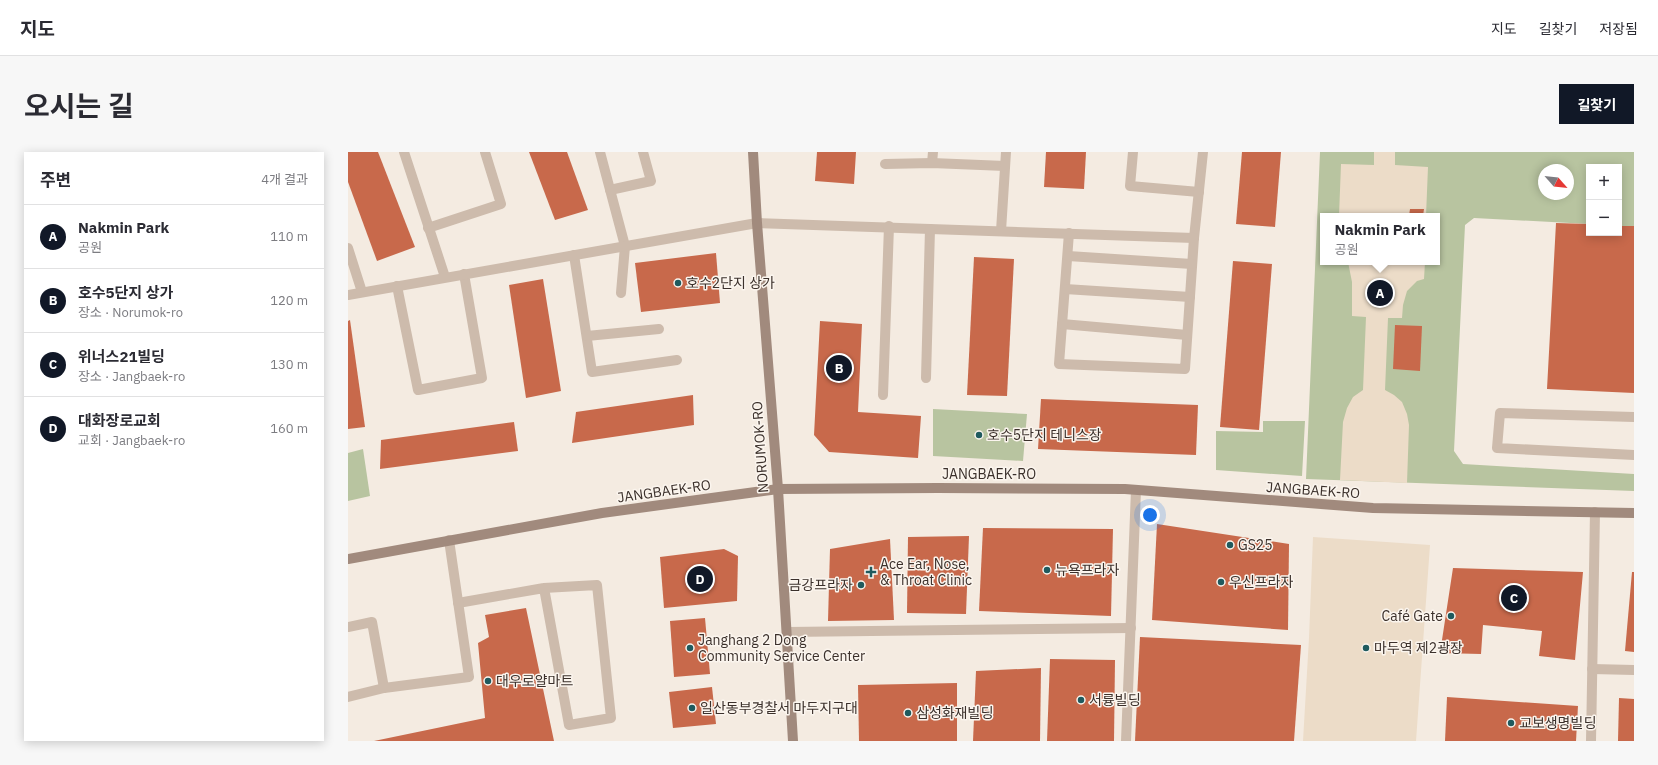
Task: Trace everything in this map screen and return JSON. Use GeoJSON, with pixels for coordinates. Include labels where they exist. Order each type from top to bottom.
{"type":"FeatureCollection","features":[{"type":"Feature","properties":{"kind":"street"},"geometry":{"type":"LineString","coordinates":[[404,152],[445,277]]}},
{"type":"Feature","properties":{"kind":"street"},"geometry":{"type":"LineString","coordinates":[[428,228],[501,204],[485,152]]}},
{"type":"Feature","properties":{"kind":"street"},"geometry":{"type":"LineString","coordinates":[[600,152],[625,246],[621,293]]}},
{"type":"Feature","properties":{"kind":"street"},"geometry":{"type":"LineString","coordinates":[[610,190],[651,181],[643,152]]}},
{"type":"Feature","properties":{"kind":"street","name":"NORUMOK-RO"},"geometry":{"type":"LineString","coordinates":[[753,152],[757,223],[778,489],[793,741]]}},
{"type":"Feature","properties":{"kind":"street"},"geometry":{"type":"LineString","coordinates":[[932,163],[933,152]]}},
{"type":"Feature","properties":{"kind":"street"},"geometry":{"type":"LineString","coordinates":[[1002,231],[1006,152]]}},
{"type":"Feature","properties":{"kind":"street"},"geometry":{"type":"LineString","coordinates":[[1133,152],[1130,186],[1198,192]]}},
{"type":"Feature","properties":{"kind":"street"},"geometry":{"type":"LineString","coordinates":[[1069,234],[1059,364],[1184,369],[1198,192],[1203,152]]}},
{"type":"Feature","properties":{"kind":"street"},"geometry":{"type":"LineString","coordinates":[[885,164],[932,163],[1005,166]]}},
{"type":"Feature","properties":{"kind":"street"},"geometry":{"type":"LineString","coordinates":[[348,295],[757,223],[889,226],[1194,238]]}},
{"type":"Feature","properties":{"kind":"street"},"geometry":{"type":"LineString","coordinates":[[883,395],[889,226]]}},
{"type":"Feature","properties":{"kind":"street"},"geometry":{"type":"LineString","coordinates":[[926,378],[930,228]]}},
{"type":"Feature","properties":{"kind":"street"},"geometry":{"type":"LineString","coordinates":[[348,248],[362,292]]}},
{"type":"Feature","properties":{"kind":"street"},"geometry":{"type":"LineString","coordinates":[[574,255],[592,372],[677,360]]}},
{"type":"Feature","properties":{"kind":"street"},"geometry":{"type":"LineString","coordinates":[[1068,256],[1192,264]]}},
{"type":"Feature","properties":{"kind":"street"},"geometry":{"type":"LineString","coordinates":[[397,286],[418,390],[482,378],[464,274]]}},
{"type":"Feature","properties":{"kind":"street"},"geometry":{"type":"LineString","coordinates":[[1065,289],[1190,297]]}},
{"type":"Feature","properties":{"kind":"street"},"geometry":{"type":"LineString","coordinates":[[1062,324],[1187,335]]}},
{"type":"Feature","properties":{"kind":"street"},"geometry":{"type":"LineString","coordinates":[[587,336],[659,329]]}},
{"type":"Feature","properties":{"kind":"street"},"geometry":{"type":"LineString","coordinates":[[1634,418],[1500,412],[1497,448],[1634,455]]}},
{"type":"Feature","properties":{"kind":"street","name":"JANGBAEK-RO"},"geometry":{"type":"LineString","coordinates":[[348,559],[602,513],[778,489],[938,488],[1136,490],[1373,508],[1634,513]]}},
{"type":"Feature","properties":{"kind":"street"},"geometry":{"type":"LineString","coordinates":[[1126,741],[1136,490]]}},
{"type":"Feature","properties":{"kind":"street"},"geometry":{"type":"LineString","coordinates":[[1590,741],[1596,512]]}},
{"type":"Feature","properties":{"kind":"street"},"geometry":{"type":"LineString","coordinates":[[348,697],[384,688],[469,677],[449,540]]}},
{"type":"Feature","properties":{"kind":"street"},"geometry":{"type":"LineString","coordinates":[[458,603],[544,588],[597,585],[611,718],[569,725],[544,588]]}},
{"type":"Feature","properties":{"kind":"street"},"geometry":{"type":"LineString","coordinates":[[348,627],[372,622],[384,688]]}},
{"type":"Feature","properties":{"kind":"street"},"geometry":{"type":"LineString","coordinates":[[786,632],[1131,628]]}},
{"type":"Feature","properties":{"kind":"street"},"geometry":{"type":"LineString","coordinates":[[1592,669],[1634,670]]}},
{"type":"Feature","properties":{"kind":"green space"},"geometry":{"type":"Polygon","coordinates":[[[1320,152],[1634,152],[1634,226],[1622,226],[1622,164],[1586,164],[1586,224],[1474,218],[1465,225],[1454,451],[1463,464],[1634,474],[1634,491],[1306,479],[1320,152]]]}},
{"type":"Feature","properties":{"kind":"green space","name":"호수5단지 테니스장"},"geometry":{"type":"Polygon","coordinates":[[[933,409],[1027,414],[1023,461],[933,456],[933,409]]]}},
{"type":"Feature","properties":{"kind":"green space"},"geometry":{"type":"Polygon","coordinates":[[[1263,421],[1305,421],[1302,476],[1216,470],[1216,431],[1263,432],[1263,421]]]}},
{"type":"Feature","properties":{"kind":"green space"},"geometry":{"type":"Polygon","coordinates":[[[363,449],[370,496],[348,501],[348,453],[363,449]]]}},
{"type":"Feature","properties":{"kind":"shaded area"},"geometry":{"type":"Polygon","coordinates":[[[1374,152],[1395,152],[1395,165],[1428,167],[1426,213],[1339,213],[1341,164],[1374,165],[1374,152]]]}},
{"type":"Feature","properties":{"kind":"shaded area"},"geometry":{"type":"Polygon","coordinates":[[[1349,265],[1425,265],[1424,279],[1417,281],[1407,291],[1403,305],[1402,318],[1388,318],[1385,390],[1402,402],[1407,414],[1409,425],[1407,483],[1340,480],[1343,422],[1347,408],[1353,397],[1363,390],[1366,317],[1352,316],[1352,282],[1349,265]]]}},
{"type":"Feature","properties":{"kind":"shaded area","name":"마두역 제2광장"},"geometry":{"type":"Polygon","coordinates":[[[1313,537],[1430,545],[1416,741],[1303,741],[1313,537]]]}},
{"type":"Feature","properties":{"kind":"building"},"geometry":{"type":"Polygon","coordinates":[[[348,152],[378,152],[415,247],[377,261],[348,182],[348,152]]]}},
{"type":"Feature","properties":{"kind":"building"},"geometry":{"type":"Polygon","coordinates":[[[529,152],[567,152],[588,210],[555,220],[529,152]]]}},
{"type":"Feature","properties":{"kind":"building"},"geometry":{"type":"Polygon","coordinates":[[[817,152],[856,152],[854,184],[815,181],[817,152]]]}},
{"type":"Feature","properties":{"kind":"building"},"geometry":{"type":"Polygon","coordinates":[[[1046,152],[1086,152],[1084,189],[1044,187],[1046,152]]]}},
{"type":"Feature","properties":{"kind":"building"},"geometry":{"type":"Polygon","coordinates":[[[1242,152],[1281,152],[1275,227],[1236,224],[1242,152]]]}},
{"type":"Feature","properties":{"kind":"building"},"geometry":{"type":"Polygon","coordinates":[[[1410,209],[1424,209],[1423,213],[1409,213],[1410,209]]]}},
{"type":"Feature","properties":{"kind":"building"},"geometry":{"type":"Polygon","coordinates":[[[1556,223],[1586,224],[1586,236],[1622,236],[1622,226],[1634,226],[1634,393],[1547,389],[1556,223]]]}},
{"type":"Feature","properties":{"kind":"building","name":"호수2단지 상가"},"geometry":{"type":"Polygon","coordinates":[[[716,253],[720,303],[641,312],[635,263],[716,253]]]}},
{"type":"Feature","properties":{"kind":"building"},"geometry":{"type":"Polygon","coordinates":[[[974,257],[1014,259],[1007,396],[967,395],[974,257]]]}},
{"type":"Feature","properties":{"kind":"building"},"geometry":{"type":"Polygon","coordinates":[[[1233,261],[1272,264],[1259,430],[1220,427],[1233,261]]]}},
{"type":"Feature","properties":{"kind":"building"},"geometry":{"type":"Polygon","coordinates":[[[543,279],[561,391],[526,398],[509,285],[543,279]]]}},
{"type":"Feature","properties":{"kind":"building"},"geometry":{"type":"Polygon","coordinates":[[[350,320],[365,427],[348,429],[348,321],[350,320]]]}},
{"type":"Feature","properties":{"kind":"building"},"geometry":{"type":"Polygon","coordinates":[[[820,321],[862,324],[858,412],[921,416],[918,458],[829,452],[814,435],[820,321]]]}},
{"type":"Feature","properties":{"kind":"building"},"geometry":{"type":"Polygon","coordinates":[[[1395,325],[1422,326],[1420,371],[1393,369],[1395,325]]]}},
{"type":"Feature","properties":{"kind":"building"},"geometry":{"type":"Polygon","coordinates":[[[693,395],[694,425],[572,443],[576,412],[693,395]]]}},
{"type":"Feature","properties":{"kind":"building"},"geometry":{"type":"Polygon","coordinates":[[[1041,399],[1198,405],[1196,455],[1038,449],[1041,399]]]}},
{"type":"Feature","properties":{"kind":"building"},"geometry":{"type":"Polygon","coordinates":[[[514,422],[518,451],[380,469],[381,440],[514,422]]]}},
{"type":"Feature","properties":{"kind":"building","name":"우신프라자"},"geometry":{"type":"Polygon","coordinates":[[[1157,524],[1289,544],[1288,630],[1152,620],[1157,524]]]}},
{"type":"Feature","properties":{"kind":"building","name":"뉴욕프라자"},"geometry":{"type":"Polygon","coordinates":[[[983,528],[1113,529],[1111,616],[979,611],[983,528]]]}},
{"type":"Feature","properties":{"kind":"building"},"geometry":{"type":"Polygon","coordinates":[[[969,536],[966,614],[907,613],[908,537],[969,536]]]}},
{"type":"Feature","properties":{"kind":"building","name":"금강프라자"},"geometry":{"type":"Polygon","coordinates":[[[890,539],[894,620],[828,621],[830,549],[890,539]]]}},
{"type":"Feature","properties":{"kind":"building"},"geometry":{"type":"Polygon","coordinates":[[[724,549],[738,556],[737,601],[664,608],[660,557],[724,549]]]}},
{"type":"Feature","properties":{"kind":"building"},"geometry":{"type":"Polygon","coordinates":[[[1453,568],[1583,572],[1575,660],[1539,656],[1542,631],[1483,625],[1481,654],[1440,653],[1453,568]]]}},
{"type":"Feature","properties":{"kind":"building"},"geometry":{"type":"Polygon","coordinates":[[[1632,572],[1634,572],[1634,652],[1625,651],[1632,572]]]}},
{"type":"Feature","properties":{"kind":"building"},"geometry":{"type":"Polygon","coordinates":[[[526,608],[554,741],[374,741],[485,718],[478,643],[489,637],[485,615],[526,608]]]}},
{"type":"Feature","properties":{"kind":"building","name":"Janghang 2 Dong Community Service Center"},"geometry":{"type":"Polygon","coordinates":[[[705,618],[710,674],[674,677],[670,621],[705,618]]]}},
{"type":"Feature","properties":{"kind":"building"},"geometry":{"type":"Polygon","coordinates":[[[1140,637],[1301,645],[1294,741],[1135,741],[1140,637]]]}},
{"type":"Feature","properties":{"kind":"building","name":"서륭빌딩"},"geometry":{"type":"Polygon","coordinates":[[[1050,659],[1115,660],[1114,741],[1047,741],[1050,659]]]}},
{"type":"Feature","properties":{"kind":"building"},"geometry":{"type":"Polygon","coordinates":[[[1041,668],[1040,741],[973,741],[976,671],[1041,668]]]}},
{"type":"Feature","properties":{"kind":"building","name":"삼성화재빌딩"},"geometry":{"type":"Polygon","coordinates":[[[957,683],[957,741],[859,741],[858,685],[957,683]]]}},
{"type":"Feature","properties":{"kind":"building","name":"일산동부경찰서 마두지구대"},"geometry":{"type":"Polygon","coordinates":[[[712,687],[716,724],[673,728],[669,692],[712,687]]]}},
{"type":"Feature","properties":{"kind":"building","name":"교보생명빌딩"},"geometry":{"type":"Polygon","coordinates":[[[1447,697],[1578,706],[1576,741],[1445,741],[1447,697]]]}},
{"type":"Feature","properties":{"kind":"building"},"geometry":{"type":"Polygon","coordinates":[[[1619,698],[1634,699],[1634,741],[1618,741],[1619,698]]]}},
{"type":"Feature","properties":{"kind":"place","name":"호수2단지 상가"},"geometry":{"type":"Point","coordinates":[678,283]}},
{"type":"Feature","properties":{"kind":"place","name":"Nakmin Park"},"geometry":{"type":"Point","coordinates":[1380,293]}},
{"type":"Feature","properties":{"kind":"place","name":"호수5단지 상가"},"geometry":{"type":"Point","coordinates":[839,368]}},
{"type":"Feature","properties":{"kind":"place","name":"호수5단지 테니스장"},"geometry":{"type":"Point","coordinates":[979,435]}},
{"type":"Feature","properties":{"kind":"place","name":"GS25"},"geometry":{"type":"Point","coordinates":[1230,545]}},
{"type":"Feature","properties":{"kind":"place","name":"뉴욕프라자"},"geometry":{"type":"Point","coordinates":[1047,570]}},
{"type":"Feature","properties":{"kind":"place","name":"Ace Ear, Nose, & Throat Clinic"},"geometry":{"type":"Point","coordinates":[871,572]}},
{"type":"Feature","properties":{"kind":"place","name":"대화장로교회"},"geometry":{"type":"Point","coordinates":[700,579]}},
{"type":"Feature","properties":{"kind":"place","name":"우신프라자"},"geometry":{"type":"Point","coordinates":[1221,582]}},
{"type":"Feature","properties":{"kind":"place","name":"금강프라자"},"geometry":{"type":"Point","coordinates":[861,585]}},
{"type":"Feature","properties":{"kind":"place","name":"위너스21빌딩"},"geometry":{"type":"Point","coordinates":[1514,598]}},
{"type":"Feature","properties":{"kind":"place","name":"Café Gate"},"geometry":{"type":"Point","coordinates":[1451,616]}},
{"type":"Feature","properties":{"kind":"place","name":"Janghang 2 Dong Community Service Center"},"geometry":{"type":"Point","coordinates":[690,648]}},
{"type":"Feature","properties":{"kind":"place","name":"마두역 제2광장"},"geometry":{"type":"Point","coordinates":[1366,648]}},
{"type":"Feature","properties":{"kind":"place","name":"대우로얄마트"},"geometry":{"type":"Point","coordinates":[488,681]}},
{"type":"Feature","properties":{"kind":"place","name":"서륭빌딩"},"geometry":{"type":"Point","coordinates":[1081,700]}},
{"type":"Feature","properties":{"kind":"place","name":"일산동부경찰서 마두지구대"},"geometry":{"type":"Point","coordinates":[692,708]}},
{"type":"Feature","properties":{"kind":"place","name":"삼성화재빌딩"},"geometry":{"type":"Point","coordinates":[908,713]}},
{"type":"Feature","properties":{"kind":"place","name":"교보생명빌딩"},"geometry":{"type":"Point","coordinates":[1511,723]}}]}
